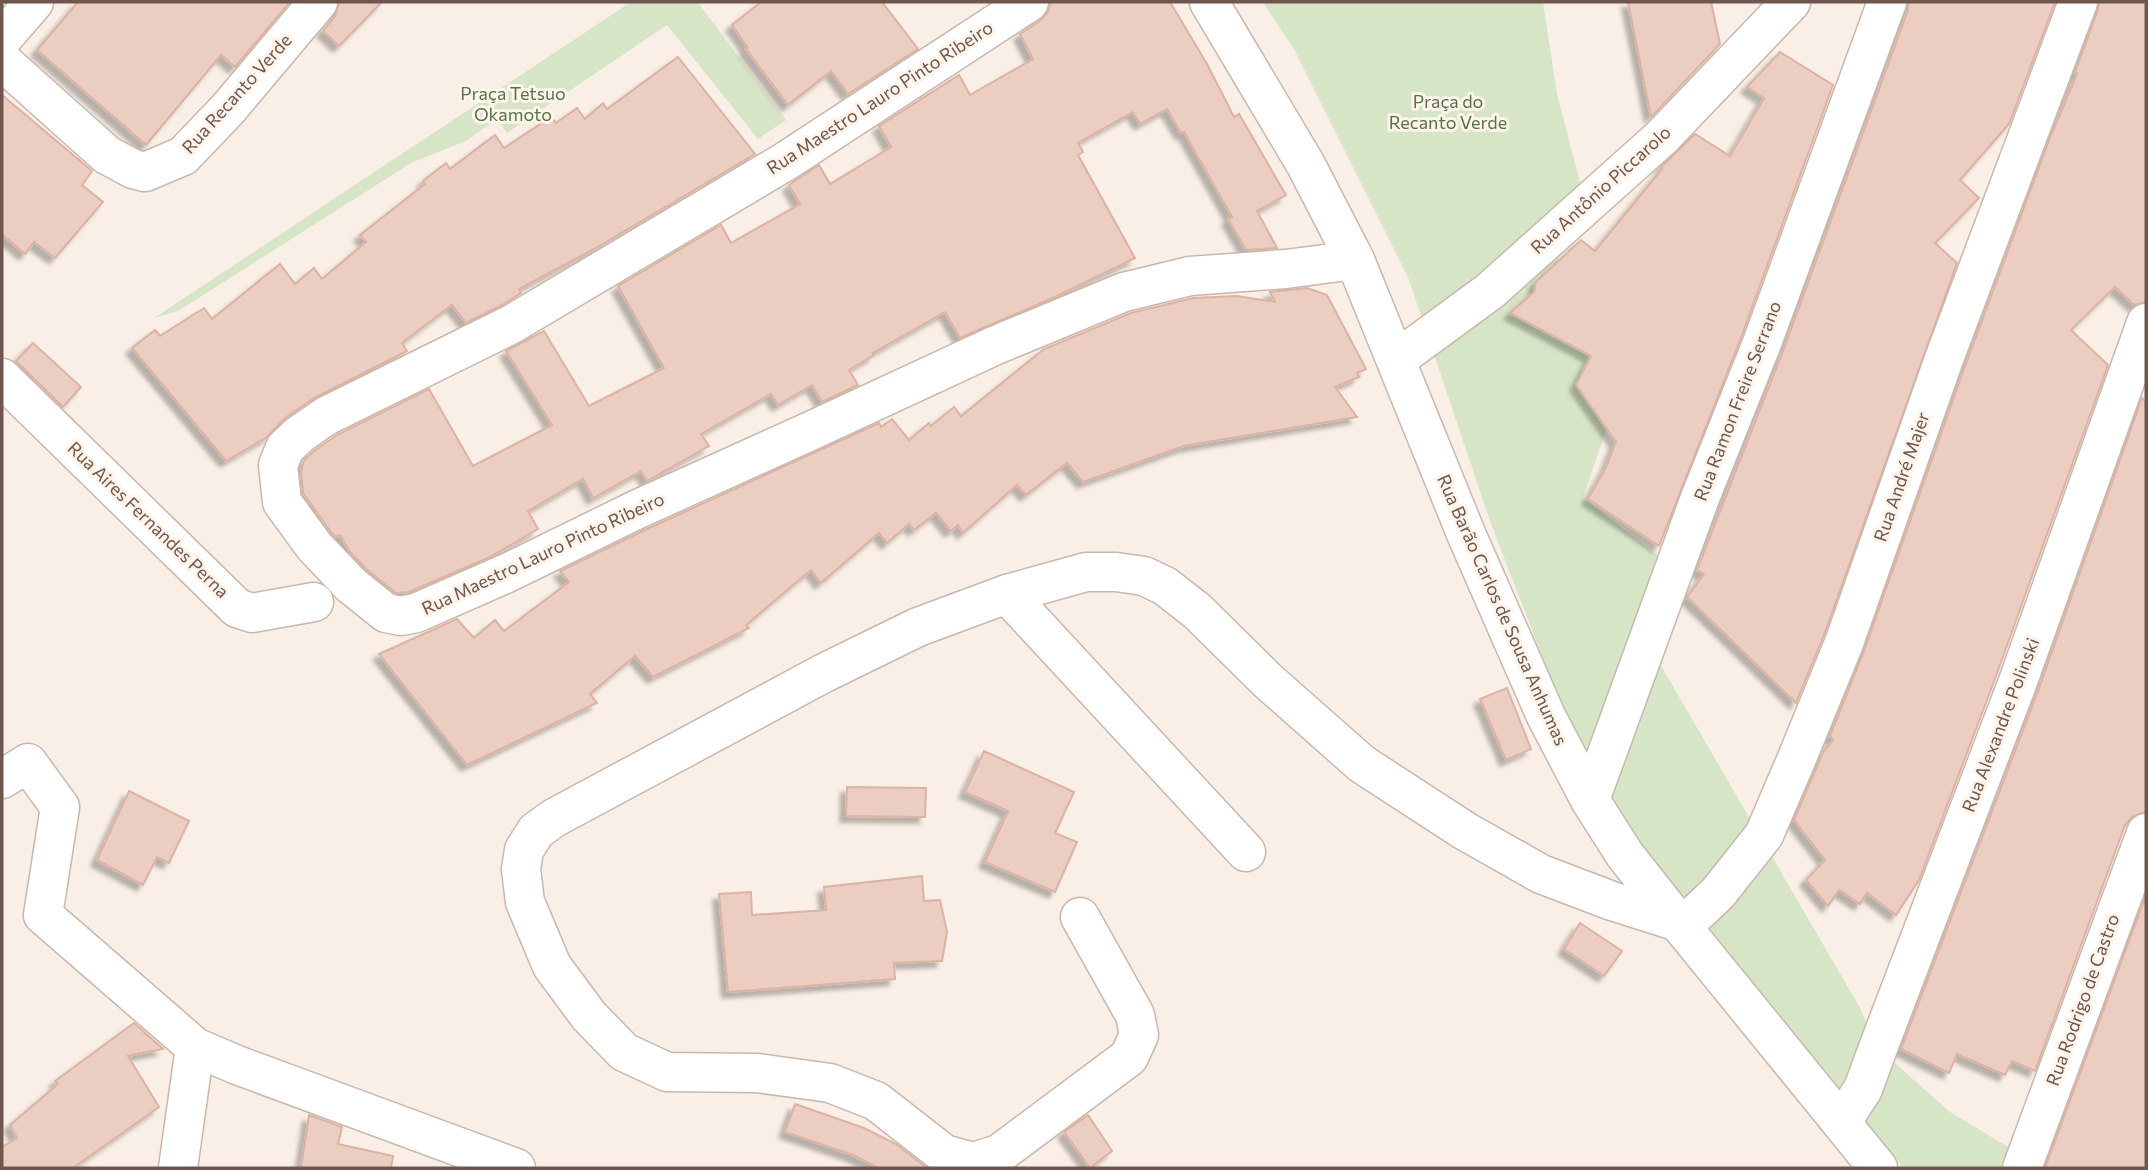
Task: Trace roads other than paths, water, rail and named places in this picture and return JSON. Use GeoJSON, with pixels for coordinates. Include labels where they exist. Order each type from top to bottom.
{"type":"FeatureCollection","features":[{"type":"Feature","properties":{"kind":"street"},"geometry":{"type":"LineString","coordinates":[[2,39],[34,2]]}},
{"type":"Feature","properties":{"kind":"street","name":"Rua Recanto Verde"},"geometry":{"type":"LineString","coordinates":[[2,61],[107,155],[133,169],[145,172],[183,156],[228,109],[318,2]]}},
{"type":"Feature","properties":{"kind":"street","name":"Rua Maestro Lauro Pinto Ribeiro"},"geometry":{"type":"LineString","coordinates":[[1029,2],[786,161],[536,310],[326,416],[285,448],[278,465],[282,502],[314,546],[351,585],[386,613],[401,616],[415,613],[996,345],[1124,292],[1190,276],[1286,269],[1355,260]]}},
{"type":"Feature","properties":{"kind":"street","name":"Rua Barão Carlos de Sousa Anhumas"},"geometry":{"type":"LineString","coordinates":[[1209,2],[1306,165],[1355,260],[1466,536],[1535,692],[1590,800],[1625,855],[1878,1168]]}},
{"type":"Feature","properties":{"kind":"street","name":"Rua Antônio Piccarolo"},"geometry":{"type":"LineString","coordinates":[[1396,360],[1490,291],[1662,137],[1791,2]]}},
{"type":"Feature","properties":{"kind":"street","name":"Rua Ramon Freire Serrano"},"geometry":{"type":"LineString","coordinates":[[1590,800],[1700,498],[1762,343],[1887,2]]}},
{"type":"Feature","properties":{"kind":"street","name":"Rua André Majer"},"geometry":{"type":"LineString","coordinates":[[1680,925],[1718,893],[1764,835],[1844,643],[1949,346],[2078,2]]}},
{"type":"Feature","properties":{"kind":"street","name":"Rua Alexandre Polinski"},"geometry":{"type":"LineString","coordinates":[[1842,1121],[1863,1089],[1997,736],[2146,323]]}},
{"type":"Feature","properties":{"kind":"street","name":"Rua Aires Fernandes Perna"},"geometry":{"type":"LineString","coordinates":[[2,378],[237,608],[252,613],[314,602]]}},
{"type":"Feature","properties":{"kind":"street"},"geometry":{"type":"LineString","coordinates":[[1080,917],[1135,1015],[1139,1035],[1129,1057],[999,1154],[973,1162],[944,1154],[876,1101],[830,1083],[757,1073],[667,1072],[624,1052],[589,1016],[552,965],[525,902],[521,869],[524,850],[536,831],[554,818],[824,673],[918,627],[1007,594],[1086,572],[1144,576],[1165,586],[1197,611],[1268,681],[1362,764],[1465,831],[1541,874],[1680,925]]}},
{"type":"Feature","properties":{"kind":"street"},"geometry":{"type":"LineString","coordinates":[[1007,594],[1246,852]]}},
{"type":"Feature","properties":{"kind":"street"},"geometry":{"type":"LineString","coordinates":[[2,779],[28,763],[60,807],[43,915],[195,1047],[516,1168]]}},
{"type":"Feature","properties":{"kind":"street","name":"Rua Rodrigo de Castro"},"geometry":{"type":"LineString","coordinates":[[2022,1168],[2146,833]]}},
{"type":"Feature","properties":{"kind":"street"},"geometry":{"type":"LineString","coordinates":[[178,1168],[195,1047]]}},
{"type":"Feature","properties":{"kind":"park label","name":"Praça Tetsuo Okamoto"},"geometry":{"type":"Point","coordinates":[513,104]}},
{"type":"Feature","properties":{"kind":"park label","name":"Praça do Recanto Verde"},"geometry":{"type":"Point","coordinates":[1448,112]}}]}
